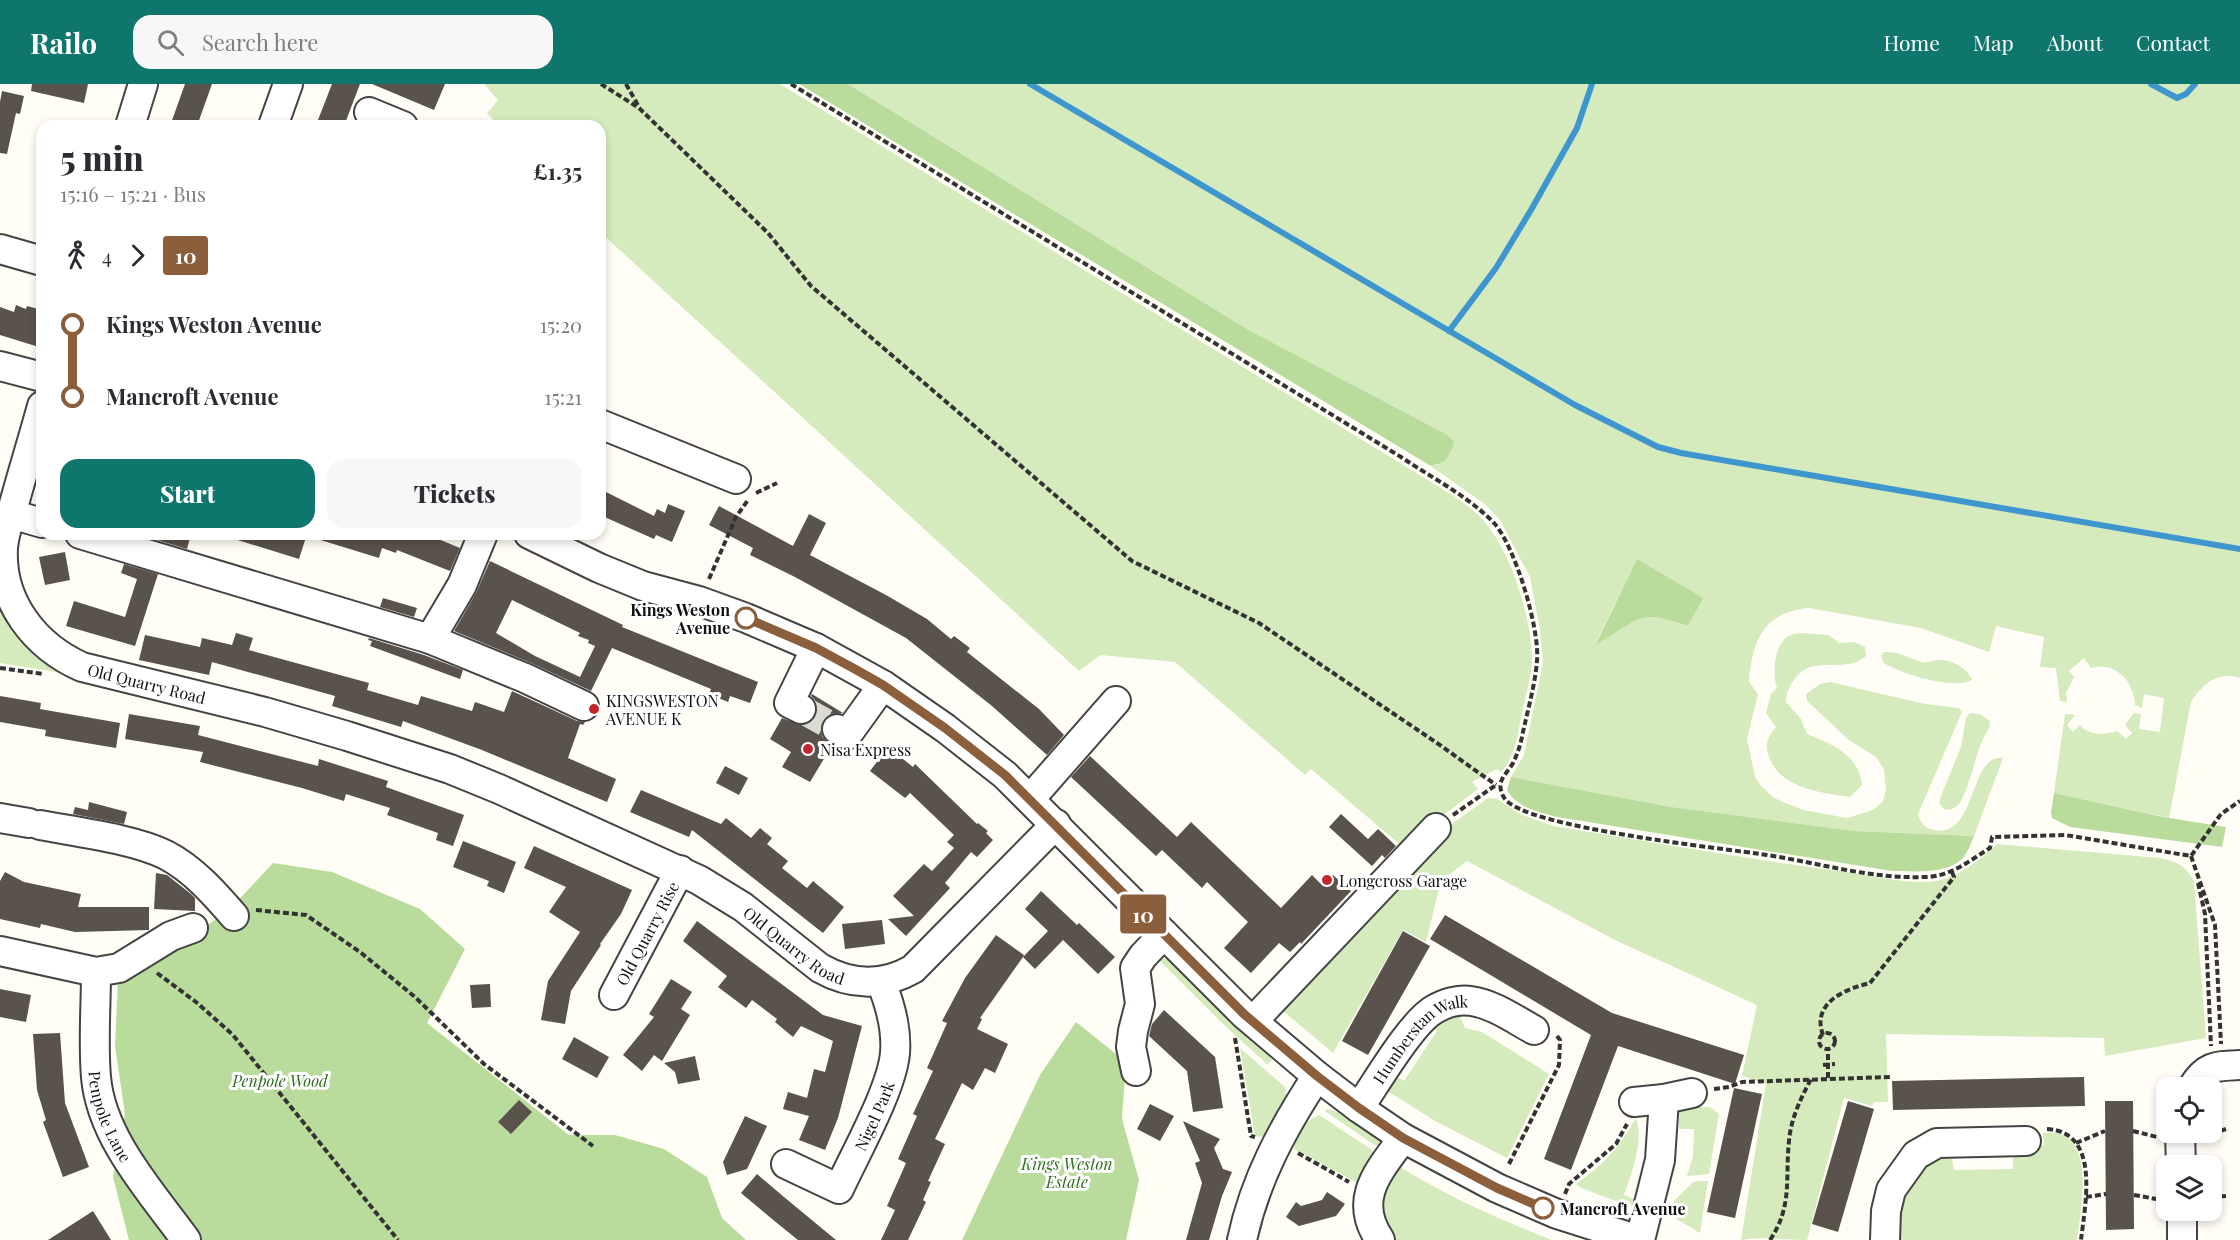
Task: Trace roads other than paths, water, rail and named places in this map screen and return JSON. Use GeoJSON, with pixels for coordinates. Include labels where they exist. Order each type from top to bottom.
{"type":"FeatureCollection","features":[{"type":"Feature","properties":{"kind":"street"},"geometry":{"type":"LineString","coordinates":[[132,120],[143,84]]}},
{"type":"Feature","properties":{"kind":"street"},"geometry":{"type":"LineString","coordinates":[[275,120],[288,84]]}},
{"type":"Feature","properties":{"kind":"street"},"geometry":{"type":"LineString","coordinates":[[0,249],[36,259]]}},
{"type":"Feature","properties":{"kind":"street"},"geometry":{"type":"LineString","coordinates":[[0,366],[36,375]]}},
{"type":"Feature","properties":{"kind":"street","name":"Old Quarry Road"},"geometry":{"type":"LineString","coordinates":[[36,425],[7,516],[3,548],[4,564],[10,595],[23,620],[34,635],[55,654],[82,667],[265,712],[450,770],[494,799],[680,870],[720,892],[830,974],[855,981],[881,981],[903,974],[921,962],[1056,824]]}},
{"type":"Feature","properties":{"kind":"street"},"geometry":{"type":"LineString","coordinates":[[606,426],[736,479]]}},
{"type":"Feature","properties":{"kind":"street"},"geometry":{"type":"LineString","coordinates":[[7,516],[36,522]]}},
{"type":"Feature","properties":{"kind":"street"},"geometry":{"type":"LineString","coordinates":[[100,540],[430,639],[525,678],[584,706]]}},
{"type":"Feature","properties":{"kind":"street"},"geometry":{"type":"LineString","coordinates":[[430,639],[462,585],[481,540]]}},
{"type":"Feature","properties":{"kind":"street"},"geometry":{"type":"LineString","coordinates":[[541,540],[643,586],[699,601],[746,618],[816,648],[883,685],[945,728],[1005,775],[1253,1021],[1317,1076],[1403,1138],[1497,1188],[1557,1214],[1640,1240],[1660,1160],[1664,1099]]}},
{"type":"Feature","properties":{"kind":"street"},"geometry":{"type":"LineString","coordinates":[[801,709],[789,703],[816,648]]}},
{"type":"Feature","properties":{"kind":"street"},"geometry":{"type":"LineString","coordinates":[[837,729],[847,735],[883,685]]}},
{"type":"Feature","properties":{"kind":"street"},"geometry":{"type":"LineString","coordinates":[[1030,799],[1116,701]]}},
{"type":"Feature","properties":{"kind":"street"},"geometry":{"type":"LineString","coordinates":[[0,818],[109,839],[164,855],[191,872],[234,916]]}},
{"type":"Feature","properties":{"kind":"street"},"geometry":{"type":"LineString","coordinates":[[1253,1021],[1436,828]]}},
{"type":"Feature","properties":{"kind":"street","name":"Old Quarry Rise"},"geometry":{"type":"LineString","coordinates":[[614,995],[680,870]]}},
{"type":"Feature","properties":{"kind":"street"},"geometry":{"type":"LineString","coordinates":[[0,951],[96,972],[119,968],[171,936],[193,928]]}},
{"type":"Feature","properties":{"kind":"street"},"geometry":{"type":"LineString","coordinates":[[1136,1071],[1131,1047],[1132,1031],[1140,1004],[1136,968],[1143,956],[1164,934]]}},
{"type":"Feature","properties":{"kind":"street","name":"Penpole Lane"},"geometry":{"type":"LineString","coordinates":[[96,972],[96,1078],[100,1100],[124,1154],[186,1240]]}},
{"type":"Feature","properties":{"kind":"street","name":"Nigel Park"},"geometry":{"type":"LineString","coordinates":[[786,1164],[839,1189],[879,1104],[893,1065],[894,1027],[891,1008],[881,981]]}},
{"type":"Feature","properties":{"kind":"street","name":"Humberstan Walk"},"geometry":{"type":"LineString","coordinates":[[1359,1108],[1417,1024],[1433,1009],[1450,1002],[1469,1001],[1492,1007],[1534,1030]]}},
{"type":"Feature","properties":{"kind":"street"},"geometry":{"type":"LineString","coordinates":[[2200,1077],[2204,1072],[2224,1066]]}},
{"type":"Feature","properties":{"kind":"street"},"geometry":{"type":"LineString","coordinates":[[1242,1240],[1254,1196],[1267,1163],[1292,1115],[1317,1076]]}},
{"type":"Feature","properties":{"kind":"street"},"geometry":{"type":"LineString","coordinates":[[1634,1102],[1692,1093]]}},
{"type":"Feature","properties":{"kind":"street"},"geometry":{"type":"LineString","coordinates":[[1380,1240],[1369,1219],[1368,1193],[1377,1173],[1403,1138]]}},
{"type":"Feature","properties":{"kind":"street"},"geometry":{"type":"LineString","coordinates":[[1885,1240],[1886,1210],[1891,1190],[1917,1155],[1937,1143],[2026,1141]]}},
{"type":"Feature","properties":{"kind":"street"},"geometry":{"type":"LineString","coordinates":[[2182,1221],[2182,1240]]}},
{"type":"Feature","properties":{"kind":"waterway"},"geometry":{"type":"LineString","coordinates":[[1030,84],[1575,405],[1658,447],[1681,453],[2240,549]]}},
{"type":"Feature","properties":{"kind":"waterway"},"geometry":{"type":"LineString","coordinates":[[1449,331],[1496,268],[1531,210],[1577,128],[1592,84]]}},
{"type":"Feature","properties":{"kind":"waterway"},"geometry":{"type":"LineString","coordinates":[[2151,84],[2177,98],[2186,94],[2195,84]]}},
{"type":"Feature","properties":{"kind":"tunnel"},"geometry":{"type":"LineString","coordinates":[[801,709],[837,729]]}},
{"type":"Feature","properties":{"kind":"place","name":"Kings Weston Avenue"},"geometry":{"type":"Point","coordinates":[746,618]}},
{"type":"Feature","properties":{"kind":"place","name":"KINGSWESTON AVENUE K"},"geometry":{"type":"Point","coordinates":[594,709]}},
{"type":"Feature","properties":{"kind":"place","name":"Nisa Express"},"geometry":{"type":"Point","coordinates":[808,749]}},
{"type":"Feature","properties":{"kind":"place","name":"Longcross Garage"},"geometry":{"type":"Point","coordinates":[1327,880]}},
{"type":"Feature","properties":{"kind":"place","name":"Mancroft Avenue"},"geometry":{"type":"Point","coordinates":[1543,1208]}},
{"type":"Feature","properties":{"kind":"park label","name":"Penpole Wood"},"geometry":{"type":"Point","coordinates":[280,1080]}},
{"type":"Feature","properties":{"kind":"park label","name":"Kings Weston Estate"},"geometry":{"type":"Point","coordinates":[1067,1172]}}]}
